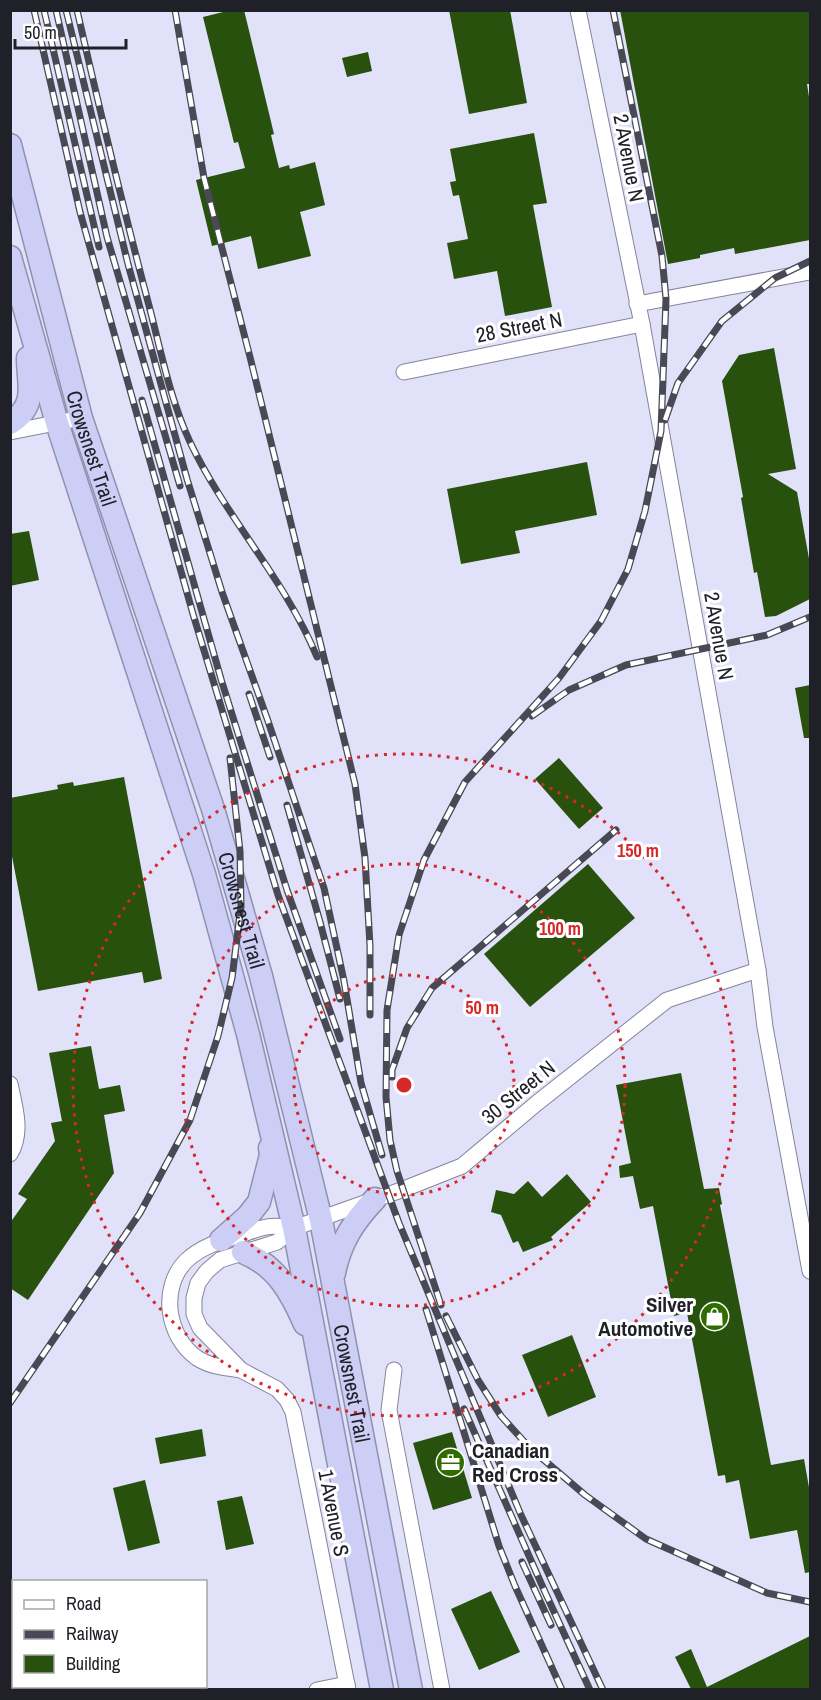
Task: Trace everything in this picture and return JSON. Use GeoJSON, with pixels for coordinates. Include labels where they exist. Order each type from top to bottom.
{"type":"FeatureCollection","features":[{"type":"Feature","properties":{"kind":"highway","name":"Crowsnest Trail"},"geometry":{"type":"LineString","coordinates":[[10,145],[81,418],[216,819],[261,976],[321,1220],[411,1689]]}},
{"type":"Feature","properties":{"kind":"highway","name":"Crowsnest Trail"},"geometry":{"type":"LineString","coordinates":[[10,257],[57,423],[204,874],[248,1034],[294,1228],[382,1689]]}},
{"type":"Feature","properties":{"kind":"highway"},"geometry":{"type":"LineString","coordinates":[[10,423],[21,414],[29,400],[28,324]]}},
{"type":"Feature","properties":{"kind":"highway"},"geometry":{"type":"LineString","coordinates":[[221,1240],[248,1216],[259,1202],[271,1155],[268,1120]]}},
{"type":"Feature","properties":{"kind":"highway"},"geometry":{"type":"LineString","coordinates":[[332,1280],[337,1256],[346,1234],[375,1199]]}},
{"type":"Feature","properties":{"kind":"highway"},"geometry":{"type":"LineString","coordinates":[[243,1252],[269,1266],[280,1279],[296,1303],[320,1359]]}},
{"type":"Feature","properties":{"kind":"street","name":"2 Avenue N"},"geometry":{"type":"LineString","coordinates":[[578,10],[642,324],[758,970],[765,1028],[810,1271]]}},
{"type":"Feature","properties":{"kind":"street"},"geometry":{"type":"LineString","coordinates":[[637,304],[810,272]]}},
{"type":"Feature","properties":{"kind":"street","name":"28 Street N"},"geometry":{"type":"LineString","coordinates":[[404,372],[642,324]]}},
{"type":"Feature","properties":{"kind":"street"},"geometry":{"type":"LineString","coordinates":[[10,432],[81,418]]}},
{"type":"Feature","properties":{"kind":"street","name":"30 Street N"},"geometry":{"type":"LineString","coordinates":[[294,1228],[321,1220],[462,1166],[537,1102],[667,1000],[758,970]]}},
{"type":"Feature","properties":{"kind":"street"},"geometry":{"type":"LineString","coordinates":[[10,1084],[18,1133],[15,1147],[10,1154]]}},
{"type":"Feature","properties":{"kind":"street","name":"1 Avenue S"},"geometry":{"type":"LineString","coordinates":[[242,1370],[216,1367],[197,1358],[181,1342],[172,1323],[169,1302],[174,1280],[185,1262],[201,1248],[273,1224],[294,1228]]}},
{"type":"Feature","properties":{"kind":"street","name":"1 Avenue S"},"geometry":{"type":"LineString","coordinates":[[294,1228],[277,1242],[220,1260],[207,1271],[198,1283],[194,1298],[194,1314],[200,1328],[242,1370],[277,1389],[287,1400],[293,1412],[348,1687]]}},
{"type":"Feature","properties":{"kind":"street"},"geometry":{"type":"LineString","coordinates":[[394,1370],[389,1410],[442,1689]]}},
{"type":"Feature","properties":{"kind":"street"},"geometry":{"type":"LineString","coordinates":[[317,1689],[348,1687]]}},
{"type":"Feature","properties":{"kind":"building"},"geometry":{"type":"Polygon","coordinates":[[[231,10],[244,10],[274,134],[271,135],[279,168],[289,165],[290,169],[315,162],[325,205],[300,212],[311,256],[258,269],[251,236],[212,246],[196,180],[245,168],[238,142],[234,143],[203,17],[231,10]]]}},
{"type":"Feature","properties":{"kind":"building"},"geometry":{"type":"Polygon","coordinates":[[[449,10],[510,10],[527,103],[469,114],[449,10]]]}},
{"type":"Feature","properties":{"kind":"building"},"geometry":{"type":"Polygon","coordinates":[[[620,10],[810,10],[810,84],[807,84],[810,103],[810,240],[735,254],[734,248],[668,264],[620,10]]]}},
{"type":"Feature","properties":{"kind":"building"},"geometry":{"type":"Polygon","coordinates":[[[368,52],[372,71],[347,77],[342,58],[368,52]]]}},
{"type":"Feature","properties":{"kind":"building"},"geometry":{"type":"Polygon","coordinates":[[[534,133],[547,203],[533,205],[552,307],[505,316],[497,271],[454,279],[447,243],[468,239],[459,195],[453,196],[450,182],[456,181],[450,149],[534,133]]]}},
{"type":"Feature","properties":{"kind":"building"},"geometry":{"type":"Polygon","coordinates":[[[774,348],[796,469],[768,474],[797,492],[810,564],[810,599],[776,616],[765,617],[757,572],[754,573],[722,381],[739,355],[774,348]]]}},
{"type":"Feature","properties":{"kind":"building"},"geometry":{"type":"Polygon","coordinates":[[[587,462],[597,515],[515,531],[520,553],[461,564],[447,489],[587,462]]]}},
{"type":"Feature","properties":{"kind":"building"},"geometry":{"type":"Polygon","coordinates":[[[29,531],[39,580],[10,586],[10,534],[29,531]]]}},
{"type":"Feature","properties":{"kind":"building"},"geometry":{"type":"Polygon","coordinates":[[[810,685],[810,738],[804,738],[795,688],[810,685]]]}},
{"type":"Feature","properties":{"kind":"building"},"geometry":{"type":"Polygon","coordinates":[[[559,758],[603,808],[579,829],[535,779],[559,758]]]}},
{"type":"Feature","properties":{"kind":"building"},"geometry":{"type":"Polygon","coordinates":[[[124,777],[162,979],[144,983],[142,972],[38,991],[10,846],[10,798],[58,789],[57,785],[73,782],[74,786],[124,777]]]}},
{"type":"Feature","properties":{"kind":"building"},"geometry":{"type":"Polygon","coordinates":[[[588,864],[635,918],[530,1007],[484,954],[588,864]]]}},
{"type":"Feature","properties":{"kind":"building"},"geometry":{"type":"Polygon","coordinates":[[[91,1046],[99,1089],[120,1085],[125,1111],[104,1115],[114,1173],[28,1300],[10,1288],[10,1223],[27,1199],[18,1194],[55,1141],[51,1123],[62,1121],[49,1053],[91,1046]]]}},
{"type":"Feature","properties":{"kind":"building"},"geometry":{"type":"Polygon","coordinates":[[[681,1073],[704,1189],[719,1188],[722,1204],[720,1205],[771,1465],[804,1459],[810,1493],[810,1572],[805,1573],[797,1530],[750,1539],[739,1480],[726,1483],[725,1475],[718,1476],[687,1313],[674,1316],[653,1206],[640,1209],[633,1176],[620,1178],[619,1166],[631,1163],[616,1085],[681,1073]]]}},
{"type":"Feature","properties":{"kind":"building"},"geometry":{"type":"Polygon","coordinates":[[[567,1174],[591,1202],[551,1237],[553,1240],[523,1252],[518,1241],[513,1243],[501,1215],[491,1212],[496,1190],[514,1194],[528,1181],[542,1197],[567,1174]]]}},
{"type":"Feature","properties":{"kind":"building"},"geometry":{"type":"Polygon","coordinates":[[[572,1335],[596,1397],[548,1417],[522,1355],[572,1335]]]}},
{"type":"Feature","properties":{"kind":"building"},"geometry":{"type":"Polygon","coordinates":[[[202,1429],[206,1456],[160,1464],[155,1438],[202,1429]]]}},
{"type":"Feature","properties":{"kind":"building"},"geometry":{"type":"Polygon","coordinates":[[[452,1432],[472,1498],[433,1510],[413,1443],[452,1432]]]}},
{"type":"Feature","properties":{"kind":"building"},"geometry":{"type":"Polygon","coordinates":[[[145,1480],[160,1543],[128,1551],[113,1488],[145,1480]]]}},
{"type":"Feature","properties":{"kind":"building"},"geometry":{"type":"Polygon","coordinates":[[[242,1496],[254,1544],[226,1550],[217,1501],[242,1496]]]}},
{"type":"Feature","properties":{"kind":"building"},"geometry":{"type":"Polygon","coordinates":[[[491,1591],[520,1652],[479,1670],[451,1609],[491,1591]]]}},
{"type":"Feature","properties":{"kind":"building"},"geometry":{"type":"Polygon","coordinates":[[[810,1636],[810,1689],[691,1689],[675,1657],[691,1649],[707,1687],[810,1636]]]}},
{"type":"Feature","properties":{"kind":"railway"},"geometry":{"type":"LineString","coordinates":[[34,10],[80,212],[193,614],[278,895],[399,1223],[521,1515],[603,1690]]}},
{"type":"Feature","properties":{"kind":"railway"},"geometry":{"type":"LineString","coordinates":[[44,10],[99,247]]}},
{"type":"Feature","properties":{"kind":"railway"},"geometry":{"type":"LineString","coordinates":[[56,10],[107,237],[180,486]]}},
{"type":"Feature","properties":{"kind":"railway"},"geometry":{"type":"LineString","coordinates":[[66,10],[128,264],[187,479],[222,592],[324,888],[344,981],[361,1083],[382,1155]]}},
{"type":"Feature","properties":{"kind":"railway"},"geometry":{"type":"LineString","coordinates":[[77,10],[111,155],[176,407],[204,470],[289,601],[317,657]]}},
{"type":"Feature","properties":{"kind":"railway"},"geometry":{"type":"LineString","coordinates":[[175,10],[204,178],[355,784],[365,858],[370,946],[370,1015]]}},
{"type":"Feature","properties":{"kind":"railway"},"geometry":{"type":"LineString","coordinates":[[441,1305],[397,1171],[390,1140],[386,1097],[387,1010],[399,935],[424,860],[465,782],[559,678],[601,621],[628,569],[645,511],[661,431],[666,299],[662,256],[613,10]]}},
{"type":"Feature","properties":{"kind":"railway"},"geometry":{"type":"LineString","coordinates":[[665,420],[678,383],[722,321],[775,278],[810,261]]}},
{"type":"Feature","properties":{"kind":"railway"},"geometry":{"type":"LineString","coordinates":[[142,400],[221,679],[287,890],[340,1039]]}},
{"type":"Feature","properties":{"kind":"railway"},"geometry":{"type":"LineString","coordinates":[[532,716],[569,690],[626,665],[767,635],[810,617]]}},
{"type":"Feature","properties":{"kind":"railway"},"geometry":{"type":"LineString","coordinates":[[249,694],[270,757]]}},
{"type":"Feature","properties":{"kind":"railway"},"geometry":{"type":"LineString","coordinates":[[10,1403],[140,1213],[190,1120],[218,1036],[232,978],[241,906],[240,851],[230,758]]}},
{"type":"Feature","properties":{"kind":"railway"},"geometry":{"type":"LineString","coordinates":[[287,805],[340,999]]}},
{"type":"Feature","properties":{"kind":"railway"},"geometry":{"type":"LineString","coordinates":[[392,1077],[392,1070],[407,1028],[432,988],[616,830]]}},
{"type":"Feature","properties":{"kind":"railway"},"geometry":{"type":"LineString","coordinates":[[426,1309],[499,1546],[562,1690]]}},
{"type":"Feature","properties":{"kind":"railway"},"geometry":{"type":"LineString","coordinates":[[446,1316],[478,1380],[501,1416],[530,1448],[585,1495],[646,1539],[767,1593],[810,1602]]}},
{"type":"Feature","properties":{"kind":"railway"},"geometry":{"type":"LineString","coordinates":[[464,1409],[590,1690]]}},
{"type":"Feature","properties":{"kind":"railway"},"geometry":{"type":"LineString","coordinates":[[522,1562],[551,1625]]}},
{"type":"Feature","properties":{"kind":"place","name":"Silver Automotive"},"geometry":{"type":"Point","coordinates":[714,1316]}},
{"type":"Feature","properties":{"kind":"place","name":"Canadian Red Cross"},"geometry":{"type":"Point","coordinates":[451,1462]}}]}
